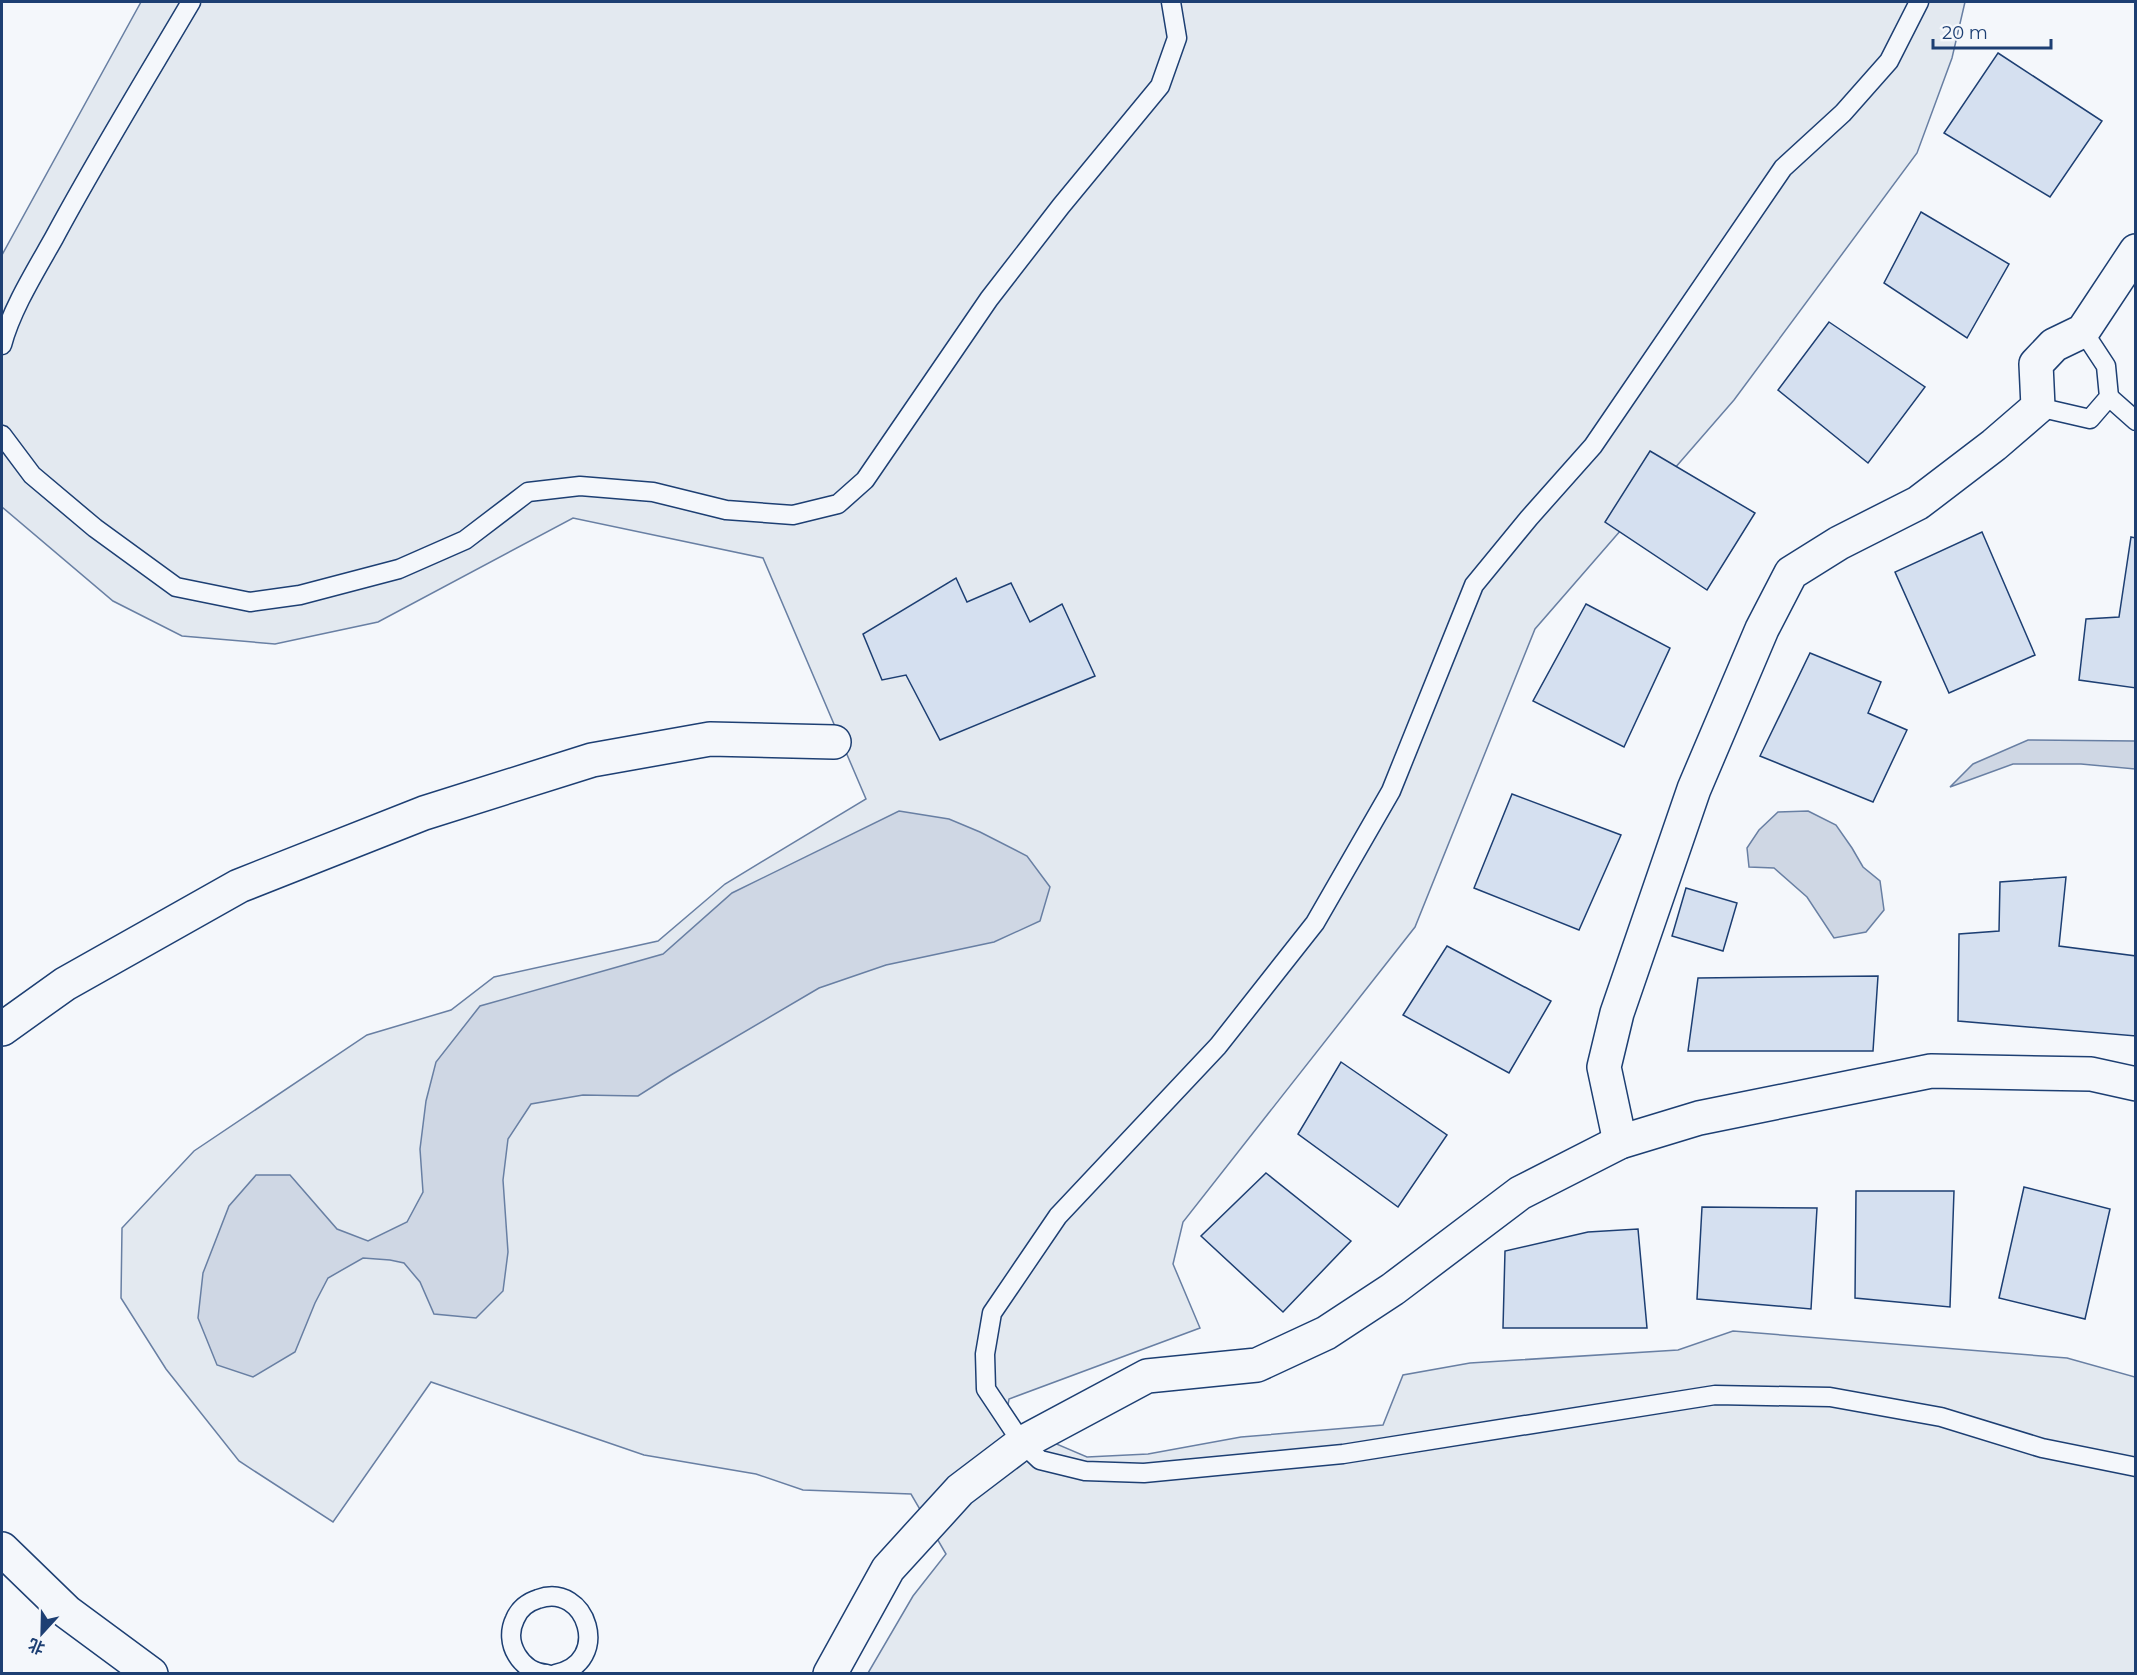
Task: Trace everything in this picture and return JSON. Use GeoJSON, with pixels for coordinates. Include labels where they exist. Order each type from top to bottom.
{"type":"FeatureCollection","features":[{"type":"Feature","properties":{"kind":"street"},"geometry":{"type":"LineString","coordinates":[[1620,1142],[1604,1067],[1617,1013],[1694,789],[1762,629],[1791,573],[1839,543],[1918,503],[1994,445],[2038,407],[2036,364],[2054,345],[2083,331],[2136,251]]}},
{"type":"Feature","properties":{"kind":"street"},"geometry":{"type":"LineString","coordinates":[[2,1029],[65,984],[239,886],[424,813],[592,760],[710,739],[834,742]]}},
{"type":"Feature","properties":{"kind":"street"},"geometry":{"type":"LineString","coordinates":[[830,1674],[888,1569],[960,1490],[1022,1443],[1147,1376],[1257,1365],[1326,1333],[1393,1289],[1520,1193],[1620,1142],[1699,1118],[1931,1071],[2091,1074],[2136,1084]]}},
{"type":"Feature","properties":{"kind":"street"},"geometry":{"type":"LineString","coordinates":[[2,1549],[67,1612],[151,1674]]}},
{"type":"Feature","properties":{"kind":"lane"},"geometry":{"type":"LineString","coordinates":[[2,345],[5,332],[19,304],[90,171],[191,2]]}},
{"type":"Feature","properties":{"kind":"lane"},"geometry":{"type":"LineString","coordinates":[[2,435],[32,475],[95,528],[176,587],[250,602],[300,595],[399,569],[465,540],[528,492],[580,486],[654,492],[726,510],[793,515],[838,504],[866,480],[989,299],[1060,206],[1160,86],[1178,38],[1172,2]]}},
{"type":"Feature","properties":{"kind":"lane"},"geometry":{"type":"LineString","coordinates":[[1918,2],[1889,61],[1843,112],[1783,168],[1593,446],[1474,585],[1391,791],[1315,923],[1218,1046],[1058,1216],[992,1313],[985,1354],[986,1389],[1022,1443],[1040,1460],[1085,1471],[1144,1473],[1343,1454],[1715,1395],[1830,1397],[1941,1417],[2042,1448],[2136,1467]]}},
{"type":"Feature","properties":{"kind":"lane"},"geometry":{"type":"LineString","coordinates":[[2083,331],[2106,366],[2109,397],[2136,421]]}},
{"type":"Feature","properties":{"kind":"lane"},"geometry":{"type":"LineString","coordinates":[[2038,407],[2090,418],[2109,397]]}},
{"type":"Feature","properties":{"kind":"lane"},"geometry":{"type":"LineString","coordinates":[[547,1674],[527,1671],[513,1647],[511,1634],[514,1621],[521,1609],[531,1601],[544,1596],[558,1597],[570,1602],[586,1620],[589,1632],[584,1656],[565,1672],[555,1674]]}},
{"type":"Feature","properties":{"kind":"shaded area"},"geometry":{"type":"Polygon","coordinates":[[[141,2],[1965,2],[1952,58],[1917,153],[1734,400],[1535,629],[1415,927],[1183,1222],[1173,1264],[1200,1328],[1009,1399],[1005,1422],[1087,1457],[1148,1454],[1241,1437],[1383,1425],[1403,1375],[1470,1363],[1678,1350],[1733,1331],[2067,1358],[2135,1377],[2135,1673],[868,1673],[913,1596],[946,1554],[911,1494],[803,1490],[756,1474],[644,1455],[431,1382],[333,1522],[239,1461],[166,1369],[121,1298],[122,1228],[194,1151],[367,1035],[451,1010],[494,977],[658,941],[725,884],[866,799],[763,558],[573,518],[378,622],[275,644],[182,636],[113,601],[2,507],[2,255],[141,2]]]}},
{"type":"Feature","properties":{"kind":"shaded area"},"geometry":{"type":"Polygon","coordinates":[[[2028,740],[2135,741],[2135,769],[2081,764],[2013,764],[1950,787],[1973,764],[2028,740]]]}},
{"type":"Feature","properties":{"kind":"shaded area"},"geometry":{"type":"Polygon","coordinates":[[[899,811],[949,819],[1027,856],[1050,887],[1040,921],[994,942],[886,965],[819,988],[638,1096],[583,1095],[531,1104],[508,1139],[503,1180],[508,1252],[503,1291],[476,1318],[434,1314],[420,1282],[404,1263],[363,1258],[328,1278],[295,1352],[253,1377],[217,1365],[198,1318],[203,1273],[229,1206],[256,1175],[290,1175],[337,1229],[368,1241],[407,1222],[423,1192],[420,1149],[426,1101],[436,1062],[480,1006],[663,954],[732,893],[899,811]]]}},
{"type":"Feature","properties":{"kind":"shaded area"},"geometry":{"type":"Polygon","coordinates":[[[1808,811],[1836,825],[1863,867],[1880,881],[1884,910],[1866,932],[1834,938],[1807,897],[1774,868],[1749,867],[1747,848],[1759,830],[1778,812],[1808,811]]]}},
{"type":"Feature","properties":{"kind":"building"},"geometry":{"type":"Polygon","coordinates":[[[1998,53],[2102,121],[2050,197],[1944,133],[1998,53]]]}},
{"type":"Feature","properties":{"kind":"building"},"geometry":{"type":"Polygon","coordinates":[[[1921,212],[2009,264],[1967,338],[1884,283],[1921,212]]]}},
{"type":"Feature","properties":{"kind":"building"},"geometry":{"type":"Polygon","coordinates":[[[1829,322],[1925,387],[1868,463],[1778,390],[1829,322]]]}},
{"type":"Feature","properties":{"kind":"building"},"geometry":{"type":"Polygon","coordinates":[[[1650,451],[1755,513],[1707,590],[1605,522],[1650,451]]]}},
{"type":"Feature","properties":{"kind":"building"},"geometry":{"type":"Polygon","coordinates":[[[1982,532],[2035,655],[1949,693],[1895,572],[1982,532]]]}},
{"type":"Feature","properties":{"kind":"building"},"geometry":{"type":"Polygon","coordinates":[[[2131,537],[2136,538],[2136,688],[2079,680],[2086,619],[2119,617],[2131,537]]]}},
{"type":"Feature","properties":{"kind":"building"},"geometry":{"type":"Polygon","coordinates":[[[956,578],[967,602],[1011,583],[1030,622],[1062,604],[1095,676],[940,740],[906,675],[882,680],[863,634],[956,578]]]}},
{"type":"Feature","properties":{"kind":"building"},"geometry":{"type":"Polygon","coordinates":[[[1586,604],[1670,648],[1624,747],[1533,701],[1586,604]]]}},
{"type":"Feature","properties":{"kind":"building"},"geometry":{"type":"Polygon","coordinates":[[[1810,653],[1881,682],[1868,713],[1907,730],[1873,802],[1760,756],[1810,653]]]}},
{"type":"Feature","properties":{"kind":"building"},"geometry":{"type":"Polygon","coordinates":[[[1512,794],[1621,835],[1579,930],[1474,888],[1512,794]]]}},
{"type":"Feature","properties":{"kind":"building"},"geometry":{"type":"Polygon","coordinates":[[[2066,877],[2059,946],[2136,956],[2136,1036],[1958,1021],[1959,934],[1999,931],[2000,882],[2066,877]]]}},
{"type":"Feature","properties":{"kind":"building"},"geometry":{"type":"Polygon","coordinates":[[[1686,888],[1737,903],[1723,951],[1672,936],[1686,888]]]}},
{"type":"Feature","properties":{"kind":"building"},"geometry":{"type":"Polygon","coordinates":[[[1447,946],[1551,1001],[1509,1073],[1403,1015],[1447,946]]]}},
{"type":"Feature","properties":{"kind":"building"},"geometry":{"type":"Polygon","coordinates":[[[1878,976],[1873,1051],[1688,1051],[1698,978],[1878,976]]]}},
{"type":"Feature","properties":{"kind":"building"},"geometry":{"type":"Polygon","coordinates":[[[1341,1062],[1447,1135],[1398,1207],[1298,1134],[1341,1062]]]}},
{"type":"Feature","properties":{"kind":"building"},"geometry":{"type":"Polygon","coordinates":[[[1266,1173],[1351,1241],[1283,1312],[1201,1236],[1266,1173]]]}},
{"type":"Feature","properties":{"kind":"building"},"geometry":{"type":"Polygon","coordinates":[[[2024,1187],[2110,1209],[2085,1319],[1999,1298],[2024,1187]]]}},
{"type":"Feature","properties":{"kind":"building"},"geometry":{"type":"Polygon","coordinates":[[[1856,1191],[1954,1191],[1950,1307],[1855,1298],[1856,1191]]]}},
{"type":"Feature","properties":{"kind":"building"},"geometry":{"type":"Polygon","coordinates":[[[1702,1207],[1817,1208],[1811,1309],[1697,1299],[1702,1207]]]}},
{"type":"Feature","properties":{"kind":"building"},"geometry":{"type":"Polygon","coordinates":[[[1638,1229],[1647,1328],[1503,1328],[1505,1251],[1588,1232],[1638,1229]]]}}]}
